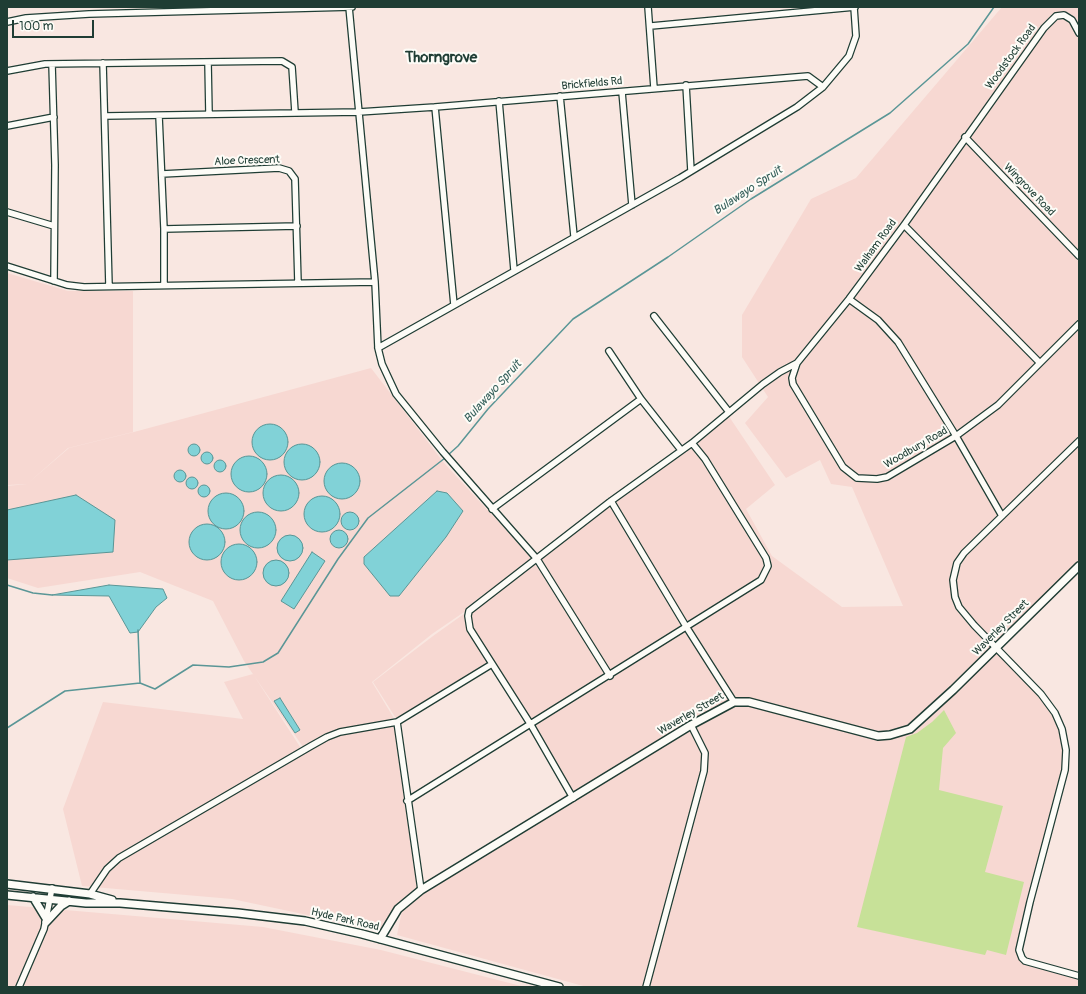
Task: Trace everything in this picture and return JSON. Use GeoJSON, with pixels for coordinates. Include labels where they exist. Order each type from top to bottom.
{"type":"FeatureCollection","features":[{"type":"Feature","properties":{"kind":"street"},"geometry":{"type":"LineString","coordinates":[[349,7],[375,282],[378,348],[382,364],[396,394],[443,452],[537,559],[610,676]]}},
{"type":"Feature","properties":{"kind":"street"},"geometry":{"type":"LineString","coordinates":[[7,22],[26,18],[89,14],[353,7]]}},
{"type":"Feature","properties":{"kind":"street"},"geometry":{"type":"LineString","coordinates":[[648,7],[651,26],[654,88]]}},
{"type":"Feature","properties":{"kind":"street"},"geometry":{"type":"LineString","coordinates":[[378,348],[574,236],[632,205],[797,107],[823,87],[849,56],[854,46],[856,36],[854,7],[818,8],[651,26]]}},
{"type":"Feature","properties":{"kind":"street","name":"Woodstock Road"},"geometry":{"type":"LineString","coordinates":[[965,138],[1049,22],[1056,16],[1064,15],[1069,17],[1079,33]]}},
{"type":"Feature","properties":{"kind":"street"},"geometry":{"type":"LineString","coordinates":[[7,71],[52,64],[278,60],[286,62],[292,67],[295,112]]}},
{"type":"Feature","properties":{"kind":"street"},"geometry":{"type":"LineString","coordinates":[[208,62],[209,114]]}},
{"type":"Feature","properties":{"kind":"street"},"geometry":{"type":"LineString","coordinates":[[103,63],[109,286]]}},
{"type":"Feature","properties":{"kind":"street"},"geometry":{"type":"LineString","coordinates":[[52,64],[54,117],[54,281]]}},
{"type":"Feature","properties":{"kind":"street","name":"Brickfields Rd"},"geometry":{"type":"LineString","coordinates":[[105,116],[359,112],[499,102],[686,85],[808,76],[823,87]]}},
{"type":"Feature","properties":{"kind":"street"},"geometry":{"type":"LineString","coordinates":[[686,85],[691,171]]}},
{"type":"Feature","properties":{"kind":"street"},"geometry":{"type":"LineString","coordinates":[[622,92],[632,205]]}},
{"type":"Feature","properties":{"kind":"street"},"geometry":{"type":"LineString","coordinates":[[560,96],[574,236]]}},
{"type":"Feature","properties":{"kind":"street"},"geometry":{"type":"LineString","coordinates":[[499,102],[514,270]]}},
{"type":"Feature","properties":{"kind":"street"},"geometry":{"type":"LineString","coordinates":[[435,107],[454,305]]}},
{"type":"Feature","properties":{"kind":"street"},"geometry":{"type":"LineString","coordinates":[[159,116],[164,229],[164,285]]}},
{"type":"Feature","properties":{"kind":"street"},"geometry":{"type":"LineString","coordinates":[[7,126],[54,117]]}},
{"type":"Feature","properties":{"kind":"street","name":"Walham Road"},"geometry":{"type":"LineString","coordinates":[[797,363],[848,300],[904,225],[965,138]]}},
{"type":"Feature","properties":{"kind":"street","name":"Wingrove Road"},"geometry":{"type":"LineString","coordinates":[[965,138],[1079,256]]}},
{"type":"Feature","properties":{"kind":"street","name":"Aloe Crescent"},"geometry":{"type":"LineString","coordinates":[[162,174],[284,169],[292,174],[295,179],[298,283]]}},
{"type":"Feature","properties":{"kind":"street"},"geometry":{"type":"LineString","coordinates":[[7,212],[54,226]]}},
{"type":"Feature","properties":{"kind":"street"},"geometry":{"type":"LineString","coordinates":[[904,225],[1040,363]]}},
{"type":"Feature","properties":{"kind":"street"},"geometry":{"type":"LineString","coordinates":[[164,229],[297,226]]}},
{"type":"Feature","properties":{"kind":"street"},"geometry":{"type":"LineString","coordinates":[[7,266],[74,287],[375,282]]}},
{"type":"Feature","properties":{"kind":"street"},"geometry":{"type":"LineString","coordinates":[[848,300],[878,320],[898,342],[956,436],[1002,516]]}},
{"type":"Feature","properties":{"kind":"street"},"geometry":{"type":"LineString","coordinates":[[654,316],[729,412]]}},
{"type":"Feature","properties":{"kind":"street","name":"Woodbury Road"},"geometry":{"type":"LineString","coordinates":[[797,363],[792,378],[795,391],[843,468],[857,478],[877,479],[887,476],[956,436],[998,405],[1079,324]]}},
{"type":"Feature","properties":{"kind":"street"},"geometry":{"type":"LineString","coordinates":[[609,352],[641,399],[681,450]]}},
{"type":"Feature","properties":{"kind":"street"},"geometry":{"type":"LineString","coordinates":[[573,798],[531,725],[470,629],[468,616],[469,611],[611,501],[692,443],[780,372],[797,363]]}},
{"type":"Feature","properties":{"kind":"street"},"geometry":{"type":"LineString","coordinates":[[492,509],[641,399]]}},
{"type":"Feature","properties":{"kind":"street"},"geometry":{"type":"LineString","coordinates":[[1079,441],[964,553],[957,563],[953,580],[955,597],[959,607],[1051,706],[1062,729],[1066,750],[1065,770],[1019,945],[1020,955],[1026,961],[1079,976]]}},
{"type":"Feature","properties":{"kind":"street"},"geometry":{"type":"LineString","coordinates":[[407,801],[757,584],[764,576],[768,566],[766,558],[705,459],[692,443]]}},
{"type":"Feature","properties":{"kind":"street"},"geometry":{"type":"LineString","coordinates":[[611,501],[687,628],[734,702]]}},
{"type":"Feature","properties":{"kind":"street","name":"Waverley Street"},"geometry":{"type":"LineString","coordinates":[[380,939],[398,909],[421,890],[691,725],[734,702],[749,702],[872,735],[890,736],[910,729],[996,648],[1079,566]]}},
{"type":"Feature","properties":{"kind":"street"},"geometry":{"type":"LineString","coordinates":[[90,894],[107,870],[119,858],[327,737],[397,722],[492,664]]}},
{"type":"Feature","properties":{"kind":"street"},"geometry":{"type":"LineString","coordinates":[[397,722],[407,801],[421,890]]}},
{"type":"Feature","properties":{"kind":"street"},"geometry":{"type":"LineString","coordinates":[[646,987],[704,771],[705,753],[691,725]]}},
{"type":"Feature","properties":{"kind":"street"},"geometry":{"type":"LineString","coordinates":[[7,884],[7,889]]}},
{"type":"Feature","properties":{"kind":"street","name":"Hyde Park Road"},"geometry":{"type":"LineString","coordinates":[[7,884],[52,888],[90,894],[120,903]]}},
{"type":"Feature","properties":{"kind":"street"},"geometry":{"type":"LineString","coordinates":[[19,987],[47,921],[52,888]]}},
{"type":"Feature","properties":{"kind":"street","name":"Hyde Park Road"},"geometry":{"type":"LineString","coordinates":[[7,895],[86,904],[120,903],[238,913],[306,921],[380,939],[559,987]]}},
{"type":"Feature","properties":{"kind":"street"},"geometry":{"type":"LineString","coordinates":[[33,897],[47,921]]}},
{"type":"Feature","properties":{"kind":"street"},"geometry":{"type":"LineString","coordinates":[[47,921],[61,906],[68,901]]}},
{"type":"Feature","properties":{"kind":"shaded area"},"geometry":{"type":"Polygon","coordinates":[[[1002,7],[1079,7],[1079,564],[994,648],[1035,690],[1055,717],[1061,732],[1065,759],[1018,944],[1022,961],[1079,977],[1079,987],[587,987],[397,935],[403,906],[574,799],[492,663],[397,720],[373,682],[728,415],[775,485],[746,509],[772,556],[842,607],[903,606],[852,487],[831,484],[820,460],[786,478],[745,423],[768,397],[742,357],[742,315],[811,199],[856,178],[1002,7]]]}},
{"type":"Feature","properties":{"kind":"shaded area"},"geometry":{"type":"Polygon","coordinates":[[[7,273],[68,291],[133,291],[133,432],[68,448],[27,484],[7,485],[7,273]]]}},
{"type":"Feature","properties":{"kind":"shaded area"},"geometry":{"type":"Polygon","coordinates":[[[371,368],[444,463],[533,559],[477,599],[467,610],[432,634],[372,682],[395,720],[327,735],[303,747],[244,661],[213,601],[140,572],[38,588],[7,578],[7,486],[27,484],[69,448],[371,368]]]}},
{"type":"Feature","properties":{"kind":"shaded area"},"geometry":{"type":"Polygon","coordinates":[[[253,674],[304,753],[335,736],[396,723],[418,889],[399,902],[383,931],[232,899],[82,886],[63,809],[103,702],[243,719],[224,682],[253,674]]]}},
{"type":"Feature","properties":{"kind":"shaded area"},"geometry":{"type":"Polygon","coordinates":[[[7,905],[263,927],[381,950],[525,987],[7,987],[7,905]]]}},
{"type":"Feature","properties":{"kind":"green space"},"geometry":{"type":"Polygon","coordinates":[[[944,710],[956,733],[943,748],[939,790],[1003,806],[985,872],[1024,882],[1006,955],[987,950],[985,955],[857,927],[906,737],[917,733],[932,722],[944,710]]]}},
{"type":"Feature","properties":{"kind":"water"},"geometry":{"type":"Polygon","coordinates":[[[270,424],[280,427],[285,432],[288,442],[285,452],[280,457],[270,460],[260,457],[255,452],[252,442],[255,432],[260,427],[270,424]]]}},
{"type":"Feature","properties":{"kind":"water"},"geometry":{"type":"Polygon","coordinates":[[[192,444],[196,444],[200,450],[196,456],[192,456],[188,452],[188,448],[192,444]]]}},
{"type":"Feature","properties":{"kind":"water"},"geometry":{"type":"Polygon","coordinates":[[[302,444],[312,447],[317,452],[320,462],[317,472],[312,477],[302,480],[292,477],[287,472],[284,462],[287,452],[292,447],[302,444]]]}},
{"type":"Feature","properties":{"kind":"water"},"geometry":{"type":"Polygon","coordinates":[[[205,452],[209,452],[213,458],[209,464],[205,464],[201,460],[201,456],[205,452]]]}},
{"type":"Feature","properties":{"kind":"water"},"geometry":{"type":"Polygon","coordinates":[[[249,456],[259,459],[264,464],[267,474],[264,484],[259,489],[249,492],[239,489],[234,484],[231,474],[234,464],[239,459],[249,456]]]}},
{"type":"Feature","properties":{"kind":"water"},"geometry":{"type":"Polygon","coordinates":[[[218,460],[222,460],[226,466],[222,472],[218,472],[214,468],[214,464],[218,460]]]}},
{"type":"Feature","properties":{"kind":"water"},"geometry":{"type":"Polygon","coordinates":[[[342,463],[352,466],[357,471],[360,481],[357,491],[352,496],[342,499],[332,496],[327,491],[324,481],[327,471],[332,466],[342,463]]]}},
{"type":"Feature","properties":{"kind":"water"},"geometry":{"type":"Polygon","coordinates":[[[178,470],[182,470],[186,476],[182,482],[178,482],[174,478],[174,474],[178,470]]]}},
{"type":"Feature","properties":{"kind":"water"},"geometry":{"type":"Polygon","coordinates":[[[281,475],[291,478],[296,483],[299,493],[296,503],[291,508],[281,511],[271,508],[266,503],[263,493],[266,483],[271,478],[281,475]]]}},
{"type":"Feature","properties":{"kind":"water"},"geometry":{"type":"Polygon","coordinates":[[[190,477],[194,477],[198,483],[194,489],[190,489],[186,485],[186,481],[190,477]]]}},
{"type":"Feature","properties":{"kind":"water"},"geometry":{"type":"Polygon","coordinates":[[[202,485],[206,485],[210,491],[206,497],[202,497],[198,493],[198,489],[202,485]]]}},
{"type":"Feature","properties":{"kind":"water"},"geometry":{"type":"Polygon","coordinates":[[[437,491],[447,493],[463,511],[446,537],[399,596],[390,596],[364,564],[364,557],[437,491]]]}},
{"type":"Feature","properties":{"kind":"water"},"geometry":{"type":"Polygon","coordinates":[[[226,493],[236,496],[241,501],[244,511],[241,521],[236,526],[226,529],[216,526],[211,521],[208,511],[211,501],[216,496],[226,493]]]}},
{"type":"Feature","properties":{"kind":"water"},"geometry":{"type":"Polygon","coordinates":[[[76,495],[115,520],[113,552],[7,560],[7,510],[76,495]]]}},
{"type":"Feature","properties":{"kind":"water"},"geometry":{"type":"Polygon","coordinates":[[[322,496],[332,499],[337,504],[340,514],[337,524],[332,529],[322,532],[312,529],[307,524],[304,514],[307,504],[312,499],[322,496]]]}},
{"type":"Feature","properties":{"kind":"water"},"geometry":{"type":"Polygon","coordinates":[[[258,512],[268,515],[273,520],[276,530],[273,540],[268,545],[258,548],[248,545],[243,540],[240,530],[243,520],[248,515],[258,512]]]}},
{"type":"Feature","properties":{"kind":"water"},"geometry":{"type":"Polygon","coordinates":[[[350,512],[356,515],[359,521],[356,527],[350,530],[344,527],[341,521],[344,515],[350,512]]]}},
{"type":"Feature","properties":{"kind":"water"},"geometry":{"type":"Polygon","coordinates":[[[207,524],[217,527],[222,532],[225,542],[222,552],[217,557],[207,560],[197,557],[192,552],[189,542],[192,532],[197,527],[207,524]]]}},
{"type":"Feature","properties":{"kind":"water"},"geometry":{"type":"Polygon","coordinates":[[[339,530],[345,533],[348,539],[345,545],[339,548],[333,545],[330,539],[333,533],[339,530]]]}},
{"type":"Feature","properties":{"kind":"water"},"geometry":{"type":"Polygon","coordinates":[[[290,535],[299,539],[303,548],[299,557],[290,561],[281,557],[277,548],[281,539],[290,535]]]}},
{"type":"Feature","properties":{"kind":"water"},"geometry":{"type":"Polygon","coordinates":[[[239,544],[249,547],[254,552],[257,562],[254,572],[249,577],[239,580],[229,577],[224,572],[221,562],[224,552],[229,547],[239,544]]]}},
{"type":"Feature","properties":{"kind":"water"},"geometry":{"type":"Polygon","coordinates":[[[312,552],[325,561],[294,609],[281,601],[312,552]]]}},
{"type":"Feature","properties":{"kind":"water"},"geometry":{"type":"Polygon","coordinates":[[[276,560],[285,564],[289,573],[285,582],[276,586],[267,582],[263,573],[267,564],[276,560]]]}},
{"type":"Feature","properties":{"kind":"water"},"geometry":{"type":"Polygon","coordinates":[[[109,585],[163,589],[167,598],[156,607],[138,632],[130,633],[109,596],[52,595],[109,585]]]}},
{"type":"Feature","properties":{"kind":"water"},"geometry":{"type":"Polygon","coordinates":[[[280,698],[300,730],[295,733],[274,701],[280,698]]]}},
{"type":"Feature","properties":{"kind":"waterway","name":"Bulawayo Spruit"},"geometry":{"type":"LineString","coordinates":[[448,455],[458,446],[488,409],[573,319],[668,257],[751,199],[890,113],[968,44],[994,7]]}},
{"type":"Feature","properties":{"kind":"waterway","name":"Bulawayo Spruit"},"geometry":{"type":"LineString","coordinates":[[7,728],[65,691],[140,683],[155,689],[193,665],[229,667],[263,662],[278,653],[338,559],[368,518],[445,458]]}},
{"type":"Feature","properties":{"kind":"waterway"},"geometry":{"type":"LineString","coordinates":[[7,585],[33,593],[52,595]]}},
{"type":"Feature","properties":{"kind":"waterway"},"geometry":{"type":"LineString","coordinates":[[138,630],[140,683]]}},
{"type":"Feature","properties":{"kind":"district","name":"Thorngrove"},"geometry":{"type":"Point","coordinates":[441,58]}}]}
